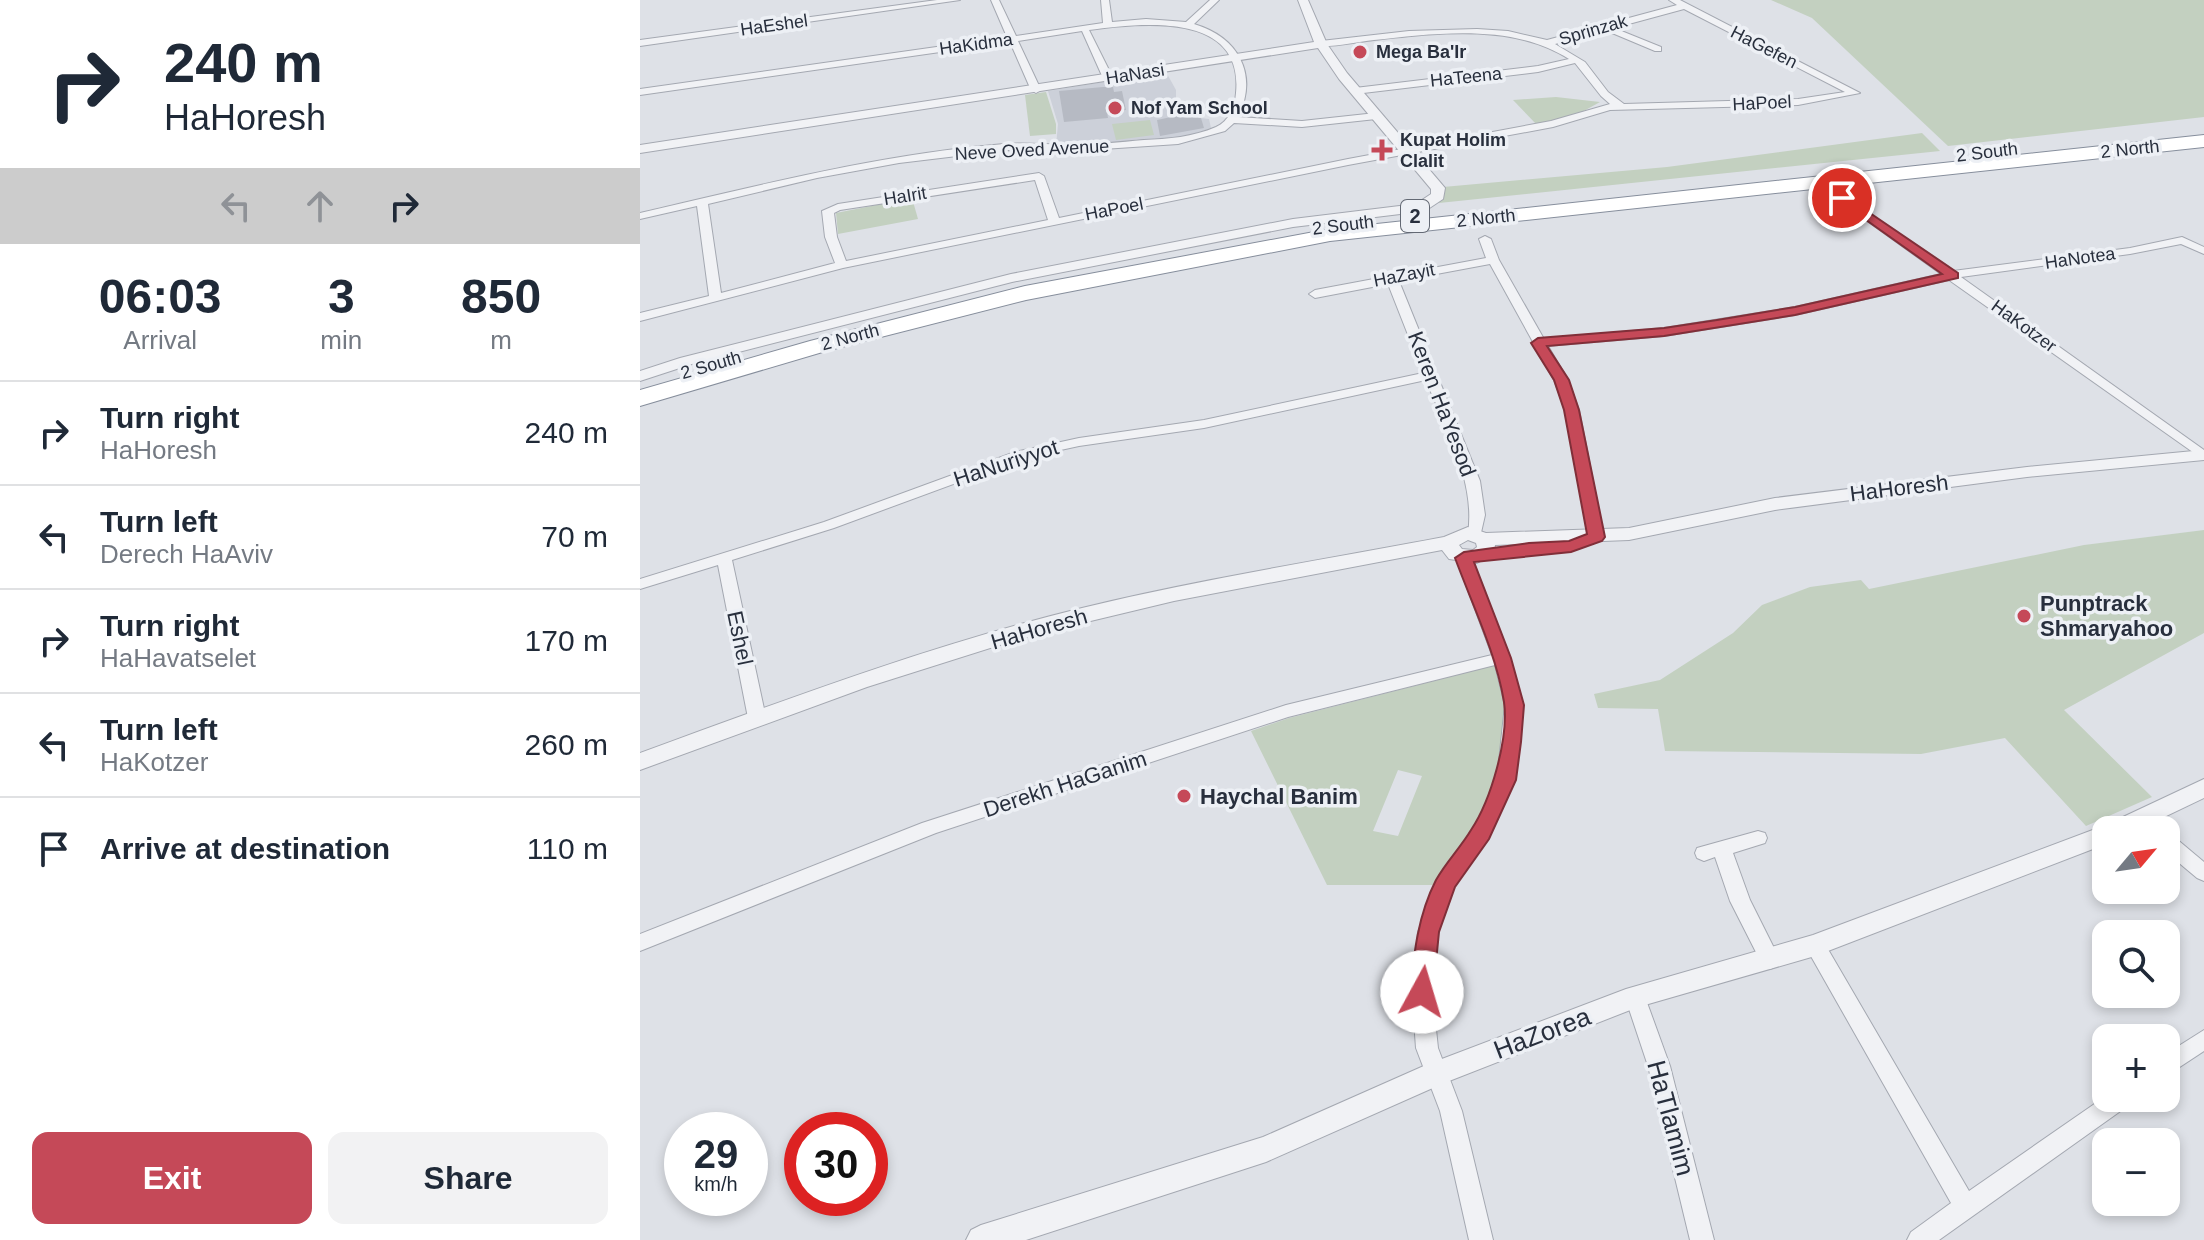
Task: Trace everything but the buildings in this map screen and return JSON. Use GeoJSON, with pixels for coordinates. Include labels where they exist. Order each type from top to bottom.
{"type":"FeatureCollection","features":[{"type":"Feature","properties":{"kind":"highway","name":"2 South"},"geometry":{"type":"LineString","coordinates":[[640,386],[886,315],[1016,284],[1313,228],[2204,128]]}},
{"type":"Feature","properties":{"kind":"highway","name":"2 North"},"geometry":{"type":"LineString","coordinates":[[640,398],[925,317],[1099,276],[1330,235],[2204,141]]}},
{"type":"Feature","properties":{"kind":"highway"},"geometry":{"type":"LineString","coordinates":[[1420,208],[2002,150]]}},
{"type":"Feature","properties":{"kind":"highway"},"geometry":{"type":"LineString","coordinates":[[640,413],[828,352],[1213,256]]}},
{"type":"Feature","properties":{"kind":"street","name":"HaEshel"},"geometry":{"type":"LineString","coordinates":[[640,43],[896,4],[956,0]]}},
{"type":"Feature","properties":{"kind":"street"},"geometry":{"type":"LineString","coordinates":[[995,0],[1036,90]]}},
{"type":"Feature","properties":{"kind":"street"},"geometry":{"type":"LineString","coordinates":[[1105,0],[1108,25]]}},
{"type":"Feature","properties":{"kind":"street"},"geometry":{"type":"LineString","coordinates":[[1188,25],[1215,0]]}},
{"type":"Feature","properties":{"kind":"street"},"geometry":{"type":"LineString","coordinates":[[640,376],[686,361],[1011,278],[1293,223],[1420,208],[1438,196],[1438,188],[1355,91],[1321,44],[1303,0]]}},
{"type":"Feature","properties":{"kind":"street","name":"HaGefen"},"geometry":{"type":"LineString","coordinates":[[1673,0],[1855,93]]}},
{"type":"Feature","properties":{"kind":"street","name":"Sprinzak"},"geometry":{"type":"LineString","coordinates":[[1548,43],[1684,6]]}},
{"type":"Feature","properties":{"kind":"street","name":"HaKidma"},"geometry":{"type":"LineString","coordinates":[[640,92],[1108,25],[1164,22],[1188,25],[1215,36],[1238,59]]}},
{"type":"Feature","properties":{"kind":"street"},"geometry":{"type":"LineString","coordinates":[[1605,27],[1658,49]]}},
{"type":"Feature","properties":{"kind":"street","name":"HaNasi"},"geometry":{"type":"LineString","coordinates":[[640,149],[1321,44],[1476,31],[1522,35],[1548,43],[1588,70],[1606,98]]}},
{"type":"Feature","properties":{"kind":"street"},"geometry":{"type":"LineString","coordinates":[[1086,32],[1108,78]]}},
{"type":"Feature","properties":{"kind":"street"},"geometry":{"type":"LineString","coordinates":[[1232,120],[1243,90],[1238,59]]}},
{"type":"Feature","properties":{"kind":"street","name":"HaTeena"},"geometry":{"type":"LineString","coordinates":[[1355,91],[1538,69],[1577,60]]}},
{"type":"Feature","properties":{"kind":"street","name":"HaPoel"},"geometry":{"type":"LineString","coordinates":[[640,317],[842,265],[1405,150],[1553,124],[1620,105],[1744,105],[1798,102],[1855,93]]}},
{"type":"Feature","properties":{"kind":"street","name":"HaPoel"},"geometry":{"type":"LineString","coordinates":[[1590,112],[1606,98],[1620,105]]}},
{"type":"Feature","properties":{"kind":"street","name":"Neve Oved Avenue"},"geometry":{"type":"LineString","coordinates":[[640,216],[817,175],[973,150],[1178,141],[1221,129],[1232,120],[1302,124],[1376,116]]}},
{"type":"Feature","properties":{"kind":"street","name":"HaIrit"},"geometry":{"type":"LineString","coordinates":[[842,265],[831,237],[828,211],[833,208],[1039,176],[1054,220]]}},
{"type":"Feature","properties":{"kind":"street","name":"HaKotzer"},"geometry":{"type":"LineString","coordinates":[[1842,198],[2204,455]]}},
{"type":"Feature","properties":{"kind":"street"},"geometry":{"type":"LineString","coordinates":[[702,203],[715,296]]}},
{"type":"Feature","properties":{"kind":"street"},"geometry":{"type":"LineString","coordinates":[[1485,239],[1493,260],[1561,380],[1572,410],[1596,537]]}},
{"type":"Feature","properties":{"kind":"street","name":"HaNotea"},"geometry":{"type":"LineString","coordinates":[[1538,343],[1693,328],[1795,311],[1953,275],[2130,251],[2182,240],[2204,251]]}},
{"type":"Feature","properties":{"kind":"street","name":"HaZayit"},"geometry":{"type":"LineString","coordinates":[[1315,294],[1493,260]]}},
{"type":"Feature","properties":{"kind":"street","name":"Keren HaYesod"},"geometry":{"type":"LineString","coordinates":[[1392,278],[1473,481],[1481,542]]}},
{"type":"Feature","properties":{"kind":"street","name":"HaNuriyyot"},"geometry":{"type":"LineString","coordinates":[[640,584],[870,511],[1031,452],[1204,424],[1431,375]]}},
{"type":"Feature","properties":{"kind":"street","name":"HaHoresh"},"geometry":{"type":"LineString","coordinates":[[640,762],[757,718],[1079,616],[1207,586],[1450,542],[1462,534],[1481,542],[1571,546],[1596,537],[1629,534],[1775,504],[2027,472],[2204,455]]}},
{"type":"Feature","properties":{"kind":"street"},"geometry":{"type":"LineString","coordinates":[[1450,542],[1452,552],[1464,558],[1501,658],[1514,705],[1506,780],[1481,833],[1446,883],[1428,932],[1422,992],[1427,1048],[1451,1111],[1481,1240]]}},
{"type":"Feature","properties":{"kind":"street"},"geometry":{"type":"LineString","coordinates":[[1464,558],[1481,542]]}},
{"type":"Feature","properties":{"kind":"street","name":"Eshel"},"geometry":{"type":"LineString","coordinates":[[724,557],[757,718]]}},
{"type":"Feature","properties":{"kind":"street","name":"Derekh HaGanim"},"geometry":{"type":"LineString","coordinates":[[640,943],[929,828],[1286,711],[1501,658]]}},
{"type":"Feature","properties":{"kind":"street"},"geometry":{"type":"LineString","coordinates":[[2160,816],[2204,788]]}},
{"type":"Feature","properties":{"kind":"street"},"geometry":{"type":"LineString","coordinates":[[1758,838],[1713,851],[1770,960]]}},
{"type":"Feature","properties":{"kind":"street","name":"HaZorea"},"geometry":{"type":"LineString","coordinates":[[981,1240],[1266,1149],[1435,1074],[1635,997],[1815,945],[2092,839]]}},
{"type":"Feature","properties":{"kind":"street"},"geometry":{"type":"LineString","coordinates":[[2180,853],[2204,873]]}},
{"type":"Feature","properties":{"kind":"street"},"geometry":{"type":"LineString","coordinates":[[1815,945],[1966,1207]]}},
{"type":"Feature","properties":{"kind":"street","name":"HaTlamim"},"geometry":{"type":"LineString","coordinates":[[1635,997],[1659,1066],[1702,1240]]}},
{"type":"Feature","properties":{"kind":"street"},"geometry":{"type":"LineString","coordinates":[[2180,1056],[2204,1039]]}},
{"type":"Feature","properties":{"kind":"street"},"geometry":{"type":"LineString","coordinates":[[1919,1240],[2101,1112]]}},
{"type":"Feature","properties":{"kind":"shaded area","name":"Nof Yam School"},"geometry":{"type":"Polygon","coordinates":[[[1166,72],[1176,90],[1176,115],[1209,119],[1211,128],[1176,140],[1056,146],[1058,124],[1048,91],[1166,72]]]}},
{"type":"Feature","properties":{"kind":"green space"},"geometry":{"type":"Polygon","coordinates":[[[1771,0],[2204,0],[2204,117],[1948,146],[1812,18],[1771,0]]]}},
{"type":"Feature","properties":{"kind":"green space"},"geometry":{"type":"Polygon","coordinates":[[[1046,92],[1056,134],[1030,136],[1025,95],[1046,92]]]}},
{"type":"Feature","properties":{"kind":"green space"},"geometry":{"type":"Polygon","coordinates":[[[1556,97],[1600,102],[1573,117],[1537,125],[1513,100],[1556,97]]]}},
{"type":"Feature","properties":{"kind":"green space"},"geometry":{"type":"Polygon","coordinates":[[[1150,120],[1154,135],[1116,140],[1112,124],[1150,120]]]}},
{"type":"Feature","properties":{"kind":"green space"},"geometry":{"type":"Polygon","coordinates":[[[1922,133],[1940,151],[1439,203],[1443,187],[1667,167],[1922,133]]]}},
{"type":"Feature","properties":{"kind":"green space"},"geometry":{"type":"Polygon","coordinates":[[[912,198],[918,219],[838,234],[836,213],[912,198]]]}},
{"type":"Feature","properties":{"kind":"green space"},"geometry":{"type":"Polygon","coordinates":[[[2204,530],[2204,633],[2064,710],[2152,797],[2109,816],[2092,816],[2092,823],[2086,826],[2005,738],[1921,754],[1665,751],[1658,709],[1598,708],[1594,694],[1660,680],[1733,633],[1762,605],[1810,587],[1861,580],[1869,589],[2084,545],[2204,530]]]}},
{"type":"Feature","properties":{"kind":"green space"},"geometry":{"type":"Polygon","coordinates":[[[1496,665],[1507,707],[1499,780],[1466,849],[1434,885],[1327,885],[1251,731],[1289,718],[1496,665]],[[1398,770],[1373,831],[1398,836],[1422,776],[1398,770]]]}},
{"type":"Feature","properties":{"kind":"place","name":"Mega Ba'Ir"},"geometry":{"type":"Point","coordinates":[1360,52]}},
{"type":"Feature","properties":{"kind":"place","name":"Nof Yam School"},"geometry":{"type":"Point","coordinates":[1115,108]}},
{"type":"Feature","properties":{"kind":"place","name":"Kupat Holim Clalit"},"geometry":{"type":"Point","coordinates":[1382,150]}},
{"type":"Feature","properties":{"kind":"place","name":"Punptrack Shmaryahoo"},"geometry":{"type":"Point","coordinates":[2024,616]}},
{"type":"Feature","properties":{"kind":"place","name":"Haychal Banim"},"geometry":{"type":"Point","coordinates":[1184,796]}},
{"type":"Feature","properties":{"kind":"route"},"geometry":{"type":"LineString","coordinates":[[1422,992],[1428,932],[1446,883],[1481,833],[1506,780],[1511,742],[1514,705],[1501,658],[1464,558],[1484,553],[1571,546],[1596,537],[1572,410],[1561,380],[1538,343],[1717,324],[1795,311],[1953,275],[1842,198]]}}]}
